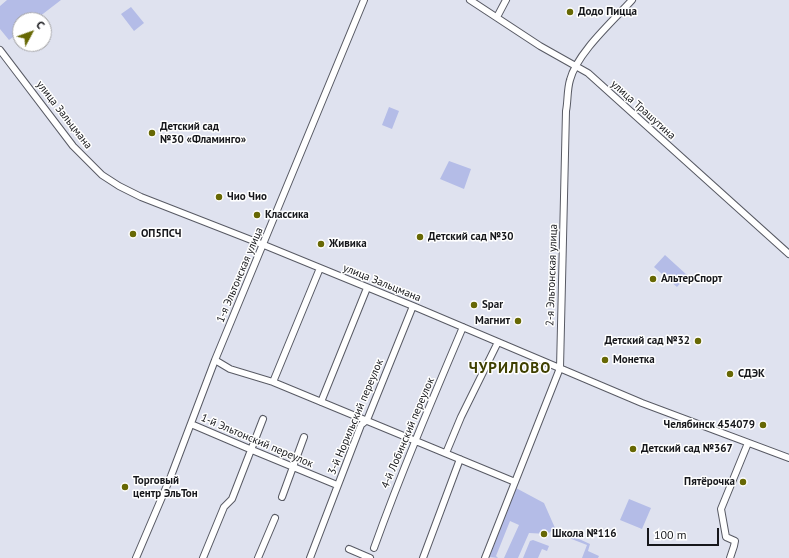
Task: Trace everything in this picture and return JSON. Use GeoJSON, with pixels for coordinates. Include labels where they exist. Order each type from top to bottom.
{"type":"FeatureCollection","features":[{"type":"Feature","properties":{"kind":"street","name":"1-я Эльтонская улица"},"geometry":{"type":"LineString","coordinates":[[136,558],[171,476],[215,360],[264,245],[364,0]]}},
{"type":"Feature","properties":{"kind":"street","name":"улица Трашутина"},"geometry":{"type":"LineString","coordinates":[[470,0],[540,46],[588,73],[789,254]]}},
{"type":"Feature","properties":{"kind":"street"},"geometry":{"type":"LineString","coordinates":[[497,18],[506,0]]}},
{"type":"Feature","properties":{"kind":"street","name":"2-я Эльтонская улица"},"geometry":{"type":"LineString","coordinates":[[485,558],[560,368],[566,111],[570,80],[576,65],[584,53],[632,0]]}},
{"type":"Feature","properties":{"kind":"street","name":"улица Зальцмана"},"geometry":{"type":"LineString","coordinates":[[0,50],[73,146],[102,175],[119,186],[141,197],[413,306],[638,401],[789,458]]}},
{"type":"Feature","properties":{"kind":"street"},"geometry":{"type":"LineString","coordinates":[[273,382],[320,268]]}},
{"type":"Feature","properties":{"kind":"street"},"geometry":{"type":"LineString","coordinates":[[321,402],[367,288]]}},
{"type":"Feature","properties":{"kind":"street","name":"3-й Норильский переулок"},"geometry":{"type":"LineString","coordinates":[[310,558],[317,536],[361,425],[367,420],[413,306]]}},
{"type":"Feature","properties":{"kind":"street","name":"4-й Лобинский переулок"},"geometry":{"type":"LineString","coordinates":[[374,548],[390,501],[463,327]]}},
{"type":"Feature","properties":{"kind":"street"},"geometry":{"type":"LineString","coordinates":[[446,453],[461,417],[498,342]]}},
{"type":"Feature","properties":{"kind":"street"},"geometry":{"type":"LineString","coordinates":[[215,360],[230,369],[273,382],[515,482]]}},
{"type":"Feature","properties":{"kind":"street"},"geometry":{"type":"LineString","coordinates":[[203,558],[224,507],[232,499],[263,419]]}},
{"type":"Feature","properties":{"kind":"street","name":"1-й Эльтонский переулок"},"geometry":{"type":"LineString","coordinates":[[191,424],[337,485]]}},
{"type":"Feature","properties":{"kind":"street"},"geometry":{"type":"LineString","coordinates":[[282,497],[304,437]]}},
{"type":"Feature","properties":{"kind":"street"},"geometry":{"type":"LineString","coordinates":[[730,558],[735,541],[726,537],[722,509],[748,443]]}},
{"type":"Feature","properties":{"kind":"street"},"geometry":{"type":"LineString","coordinates":[[423,558],[460,459]]}},
{"type":"Feature","properties":{"kind":"street"},"geometry":{"type":"LineString","coordinates":[[258,558],[275,518]]}},
{"type":"Feature","properties":{"kind":"street"},"geometry":{"type":"LineString","coordinates":[[349,549],[367,557]]}},
{"type":"Feature","properties":{"kind":"shaded area"},"geometry":{"type":"Polygon","coordinates":[[[7,0],[61,0],[45,12],[12,12],[12,38],[9,40],[0,29],[0,6],[7,0]]]}},
{"type":"Feature","properties":{"kind":"shaded area"},"geometry":{"type":"Polygon","coordinates":[[[131,7],[144,23],[134,31],[121,14],[131,7]]]}},
{"type":"Feature","properties":{"kind":"shaded area"},"geometry":{"type":"Polygon","coordinates":[[[389,107],[399,111],[392,129],[382,125],[389,107]]]}},
{"type":"Feature","properties":{"kind":"shaded area"},"geometry":{"type":"Polygon","coordinates":[[[449,161],[471,169],[464,189],[440,179],[449,161]]]}},
{"type":"Feature","properties":{"kind":"shaded area"},"geometry":{"type":"Polygon","coordinates":[[[665,255],[687,275],[677,287],[654,267],[665,255]]]}},
{"type":"Feature","properties":{"kind":"shaded area"},"geometry":{"type":"Polygon","coordinates":[[[516,488],[544,503],[555,528],[590,544],[588,551],[599,556],[598,558],[582,558],[587,545],[551,531],[548,534],[529,533],[518,558],[504,558],[519,525],[510,521],[496,556],[498,558],[489,557],[516,488]]]}},
{"type":"Feature","properties":{"kind":"shaded area"},"geometry":{"type":"Polygon","coordinates":[[[629,499],[651,508],[642,529],[620,520],[629,499]]]}},
{"type":"Feature","properties":{"kind":"shaded area"},"geometry":{"type":"Polygon","coordinates":[[[533,540],[549,546],[547,551],[542,549],[538,558],[523,558],[530,541],[533,540]]]}},
{"type":"Feature","properties":{"kind":"place","name":"Додо Пицца"},"geometry":{"type":"Point","coordinates":[570,12]}},
{"type":"Feature","properties":{"kind":"place","name":"Детский сад №30 «Фламинго»"},"geometry":{"type":"Point","coordinates":[152,133]}},
{"type":"Feature","properties":{"kind":"place","name":"Чио Чио"},"geometry":{"type":"Point","coordinates":[219,197]}},
{"type":"Feature","properties":{"kind":"place","name":"Классика"},"geometry":{"type":"Point","coordinates":[257,215]}},
{"type":"Feature","properties":{"kind":"place","name":"ОП5ПСЧ"},"geometry":{"type":"Point","coordinates":[133,234]}},
{"type":"Feature","properties":{"kind":"place","name":"Детский сад №30"},"geometry":{"type":"Point","coordinates":[420,237]}},
{"type":"Feature","properties":{"kind":"place","name":"Живика"},"geometry":{"type":"Point","coordinates":[321,244]}},
{"type":"Feature","properties":{"kind":"place","name":"АльтерСпорт"},"geometry":{"type":"Point","coordinates":[653,279]}},
{"type":"Feature","properties":{"kind":"place","name":"Spar"},"geometry":{"type":"Point","coordinates":[474,305]}},
{"type":"Feature","properties":{"kind":"place","name":"Магнит"},"geometry":{"type":"Point","coordinates":[518,321]}},
{"type":"Feature","properties":{"kind":"place","name":"Детский сад №32"},"geometry":{"type":"Point","coordinates":[698,341]}},
{"type":"Feature","properties":{"kind":"place","name":"Монетка"},"geometry":{"type":"Point","coordinates":[605,360]}},
{"type":"Feature","properties":{"kind":"place","name":"СДЭК"},"geometry":{"type":"Point","coordinates":[730,374]}},
{"type":"Feature","properties":{"kind":"place","name":"Челябинск 454079"},"geometry":{"type":"Point","coordinates":[763,425]}},
{"type":"Feature","properties":{"kind":"place","name":"Детский сад №367"},"geometry":{"type":"Point","coordinates":[633,449]}},
{"type":"Feature","properties":{"kind":"place","name":"Пятёрочка"},"geometry":{"type":"Point","coordinates":[743,482]}},
{"type":"Feature","properties":{"kind":"place","name":"Торговый центр ЭльТон"},"geometry":{"type":"Point","coordinates":[125,487]}},
{"type":"Feature","properties":{"kind":"place","name":"Школа №116"},"geometry":{"type":"Point","coordinates":[544,534]}},
{"type":"Feature","properties":{"kind":"district","name":"ЧУРИЛОВО"},"geometry":{"type":"Point","coordinates":[510,369]}}]}
